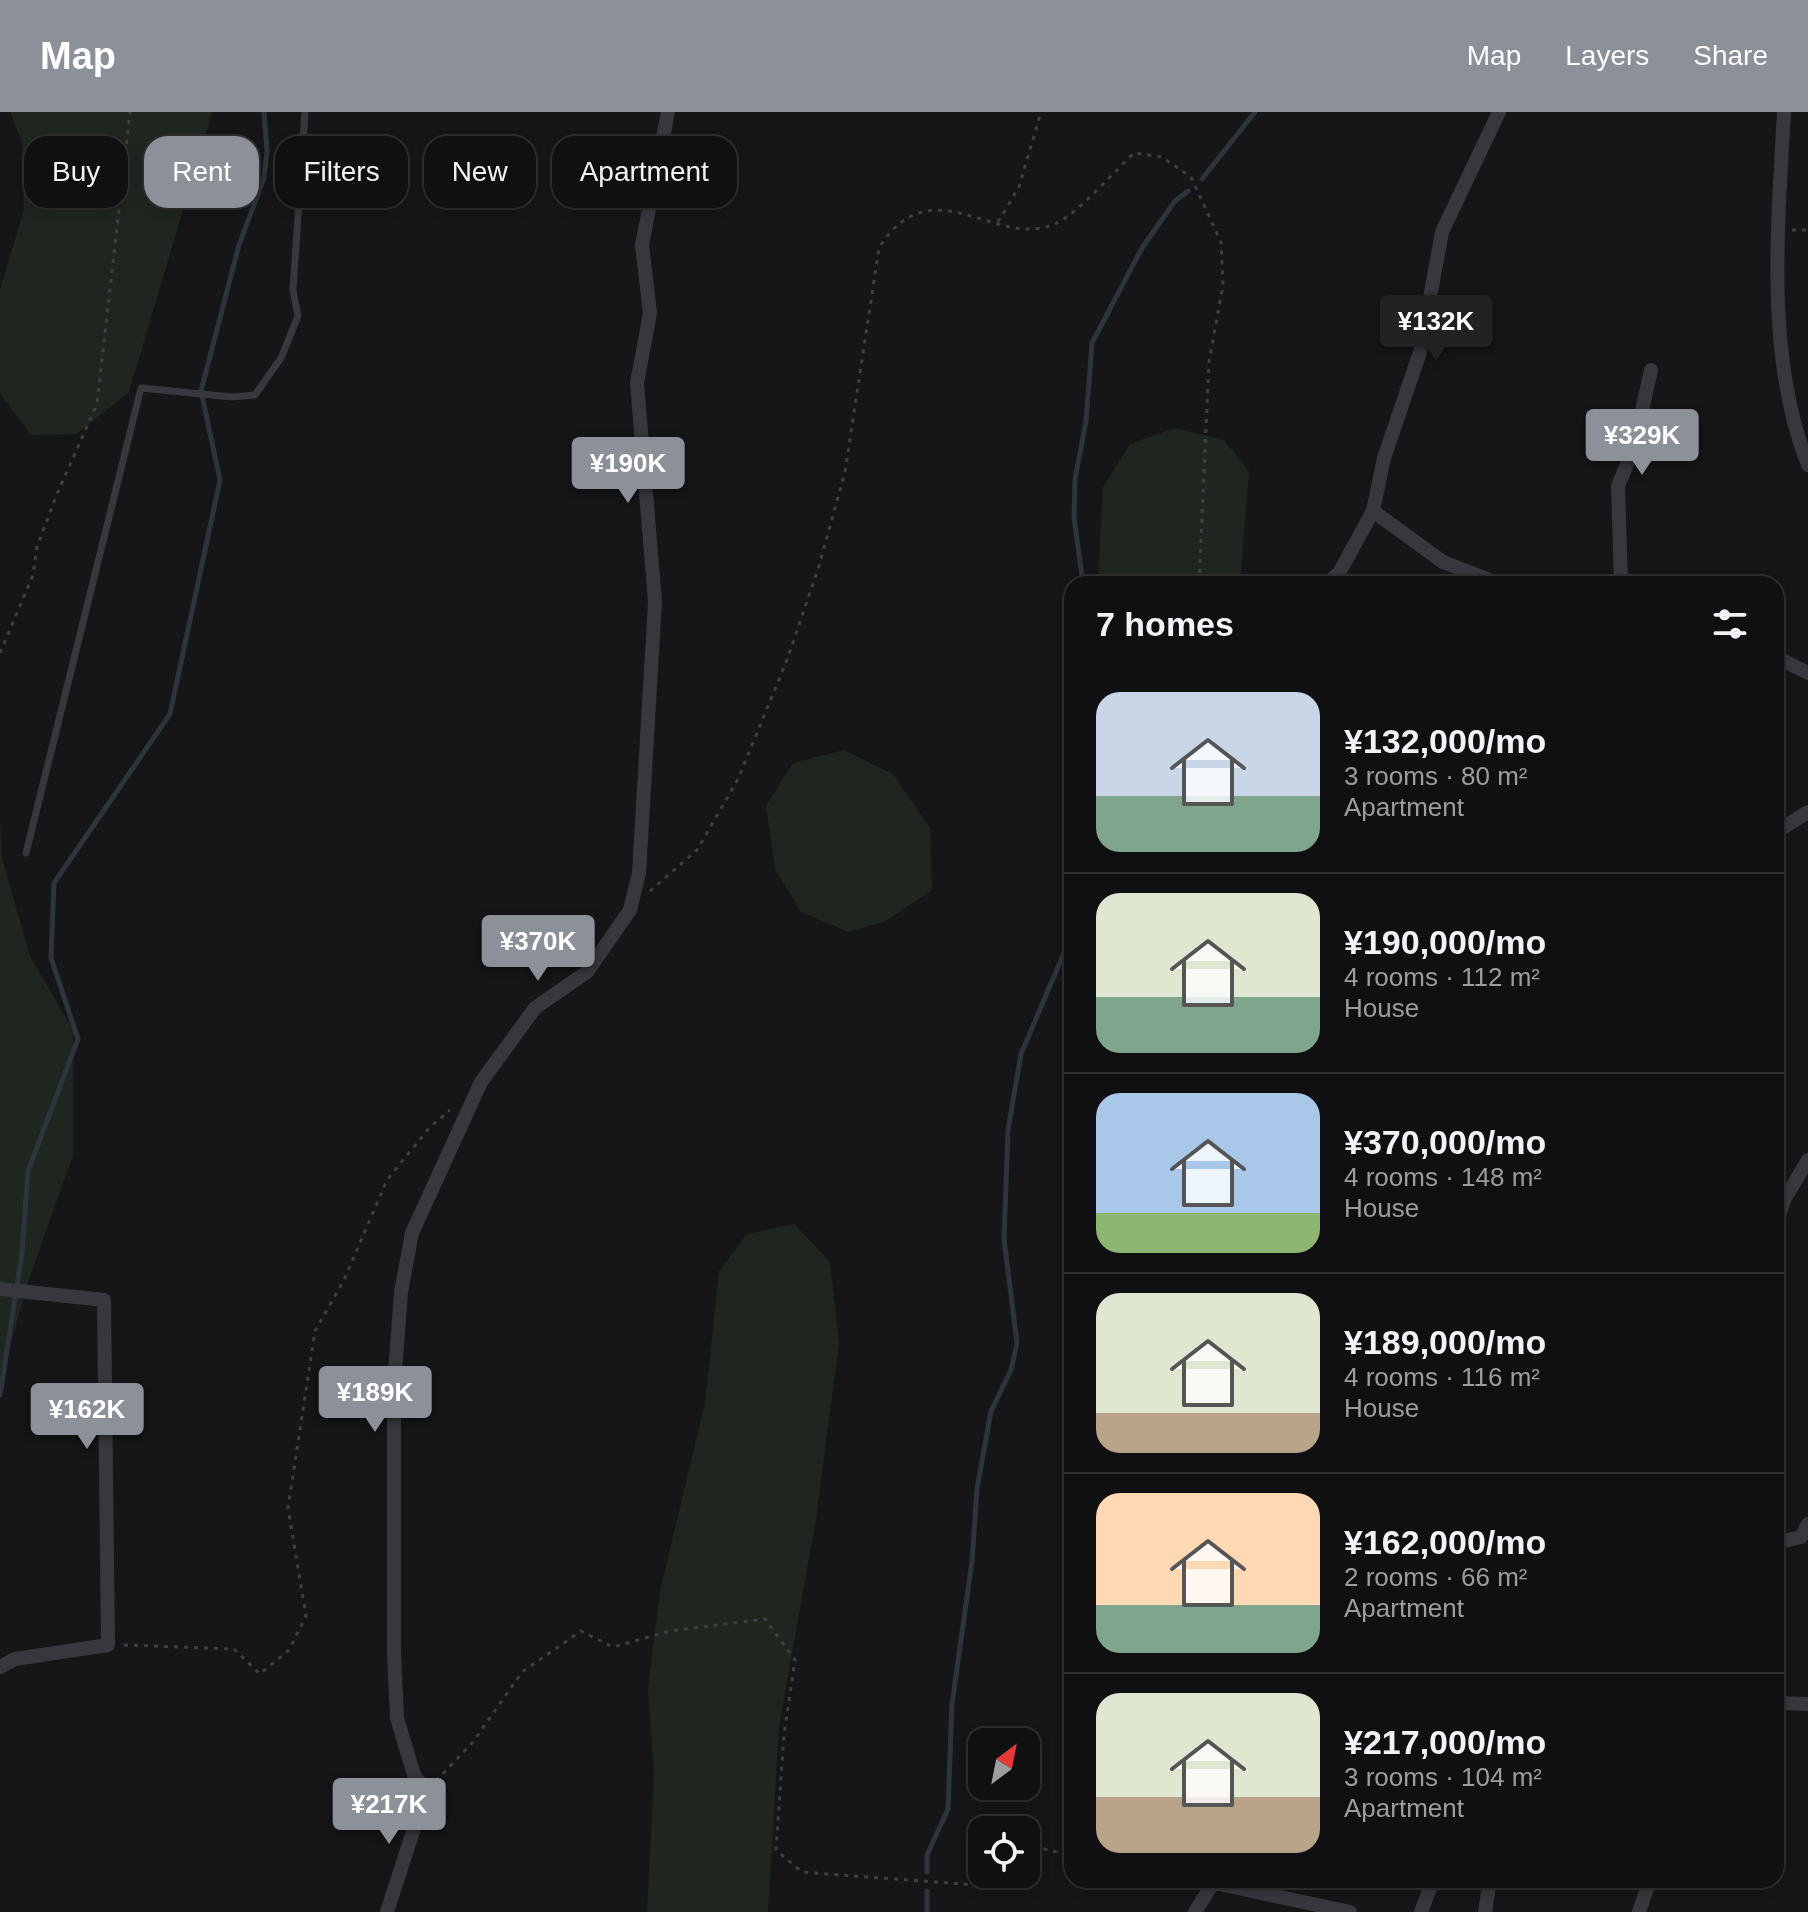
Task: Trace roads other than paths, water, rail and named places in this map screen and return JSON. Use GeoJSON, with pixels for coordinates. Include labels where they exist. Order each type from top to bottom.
{"type":"FeatureCollection","features":[{"type":"Feature","properties":{"kind":"street"},"geometry":{"type":"LineString","coordinates":[[387,1912],[426,1791],[414,1775],[397,1718],[394,1653],[394,1386],[401,1292],[412,1233],[481,1082],[535,1008],[587,972],[630,910],[639,873],[655,602],[637,383],[650,313],[642,245],[668,112]]}},
{"type":"Feature","properties":{"kind":"street"},"geometry":{"type":"LineString","coordinates":[[1336,576],[1373,511],[1384,458],[1420,352],[1442,232],[1499,112]]}},
{"type":"Feature","properties":{"kind":"street"},"geometry":{"type":"LineString","coordinates":[[1784,112],[1778,229],[1783,352],[1798,439],[1808,465]]}},
{"type":"Feature","properties":{"kind":"street"},"geometry":{"type":"LineString","coordinates":[[1621,576],[1618,486],[1634,447],[1651,370]]}},
{"type":"Feature","properties":{"kind":"street"},"geometry":{"type":"LineString","coordinates":[[1373,511],[1443,562],[1479,576]]}},
{"type":"Feature","properties":{"kind":"street"},"geometry":{"type":"LineString","coordinates":[[1784,661],[1808,673]]}},
{"type":"Feature","properties":{"kind":"street"},"geometry":{"type":"LineString","coordinates":[[1784,827],[1808,812]]}},
{"type":"Feature","properties":{"kind":"street"},"geometry":{"type":"LineString","coordinates":[[1784,1200],[1808,1160]]}},
{"type":"Feature","properties":{"kind":"street"},"geometry":{"type":"LineString","coordinates":[[0,1667],[15,1659],[108,1645],[104,1300],[2,1289]]}},
{"type":"Feature","properties":{"kind":"street"},"geometry":{"type":"LineString","coordinates":[[1784,1541],[1801,1537],[1808,1524]]}},
{"type":"Feature","properties":{"kind":"street"},"geometry":{"type":"LineString","coordinates":[[1784,1703],[1808,1704]]}},
{"type":"Feature","properties":{"kind":"street"},"geometry":{"type":"LineString","coordinates":[[1195,1912],[1203,1888]]}},
{"type":"Feature","properties":{"kind":"street"},"geometry":{"type":"LineString","coordinates":[[1238,1888],[1350,1912]]}},
{"type":"Feature","properties":{"kind":"street"},"geometry":{"type":"LineString","coordinates":[[1421,1912],[1430,1888]]}},
{"type":"Feature","properties":{"kind":"street"},"geometry":{"type":"LineString","coordinates":[[1485,1912],[1489,1888]]}},
{"type":"Feature","properties":{"kind":"street"},"geometry":{"type":"LineString","coordinates":[[1639,1912],[1647,1888]]}},
{"type":"Feature","properties":{"kind":"lane"},"geometry":{"type":"LineString","coordinates":[[26,853],[141,388],[213,395],[255,395],[281,358],[298,316],[293,290],[305,112]]}},
{"type":"Feature","properties":{"kind":"waterway"},"geometry":{"type":"LineString","coordinates":[[0,1395],[22,1253],[28,1171],[78,1039],[51,958],[54,883],[170,714],[220,480],[201,391],[239,245],[264,178],[267,151],[264,112]]}},
{"type":"Feature","properties":{"kind":"waterway"},"geometry":{"type":"LineString","coordinates":[[1202,179],[1255,112]]}},
{"type":"Feature","properties":{"kind":"waterway"},"geometry":{"type":"LineString","coordinates":[[1082,576],[1074,517],[1075,479],[1086,421],[1092,343],[1142,248],[1175,201],[1188,191]]}},
{"type":"Feature","properties":{"kind":"waterway"},"geometry":{"type":"LineString","coordinates":[[927,1872],[927,1855],[948,1809],[952,1704],[972,1561],[977,1489],[991,1411],[1011,1370],[1017,1343],[1004,1239],[1008,1130],[1021,1054],[1064,953]]}},
{"type":"Feature","properties":{"kind":"waterway"},"geometry":{"type":"LineString","coordinates":[[927,1891],[927,1912]]}}]}
